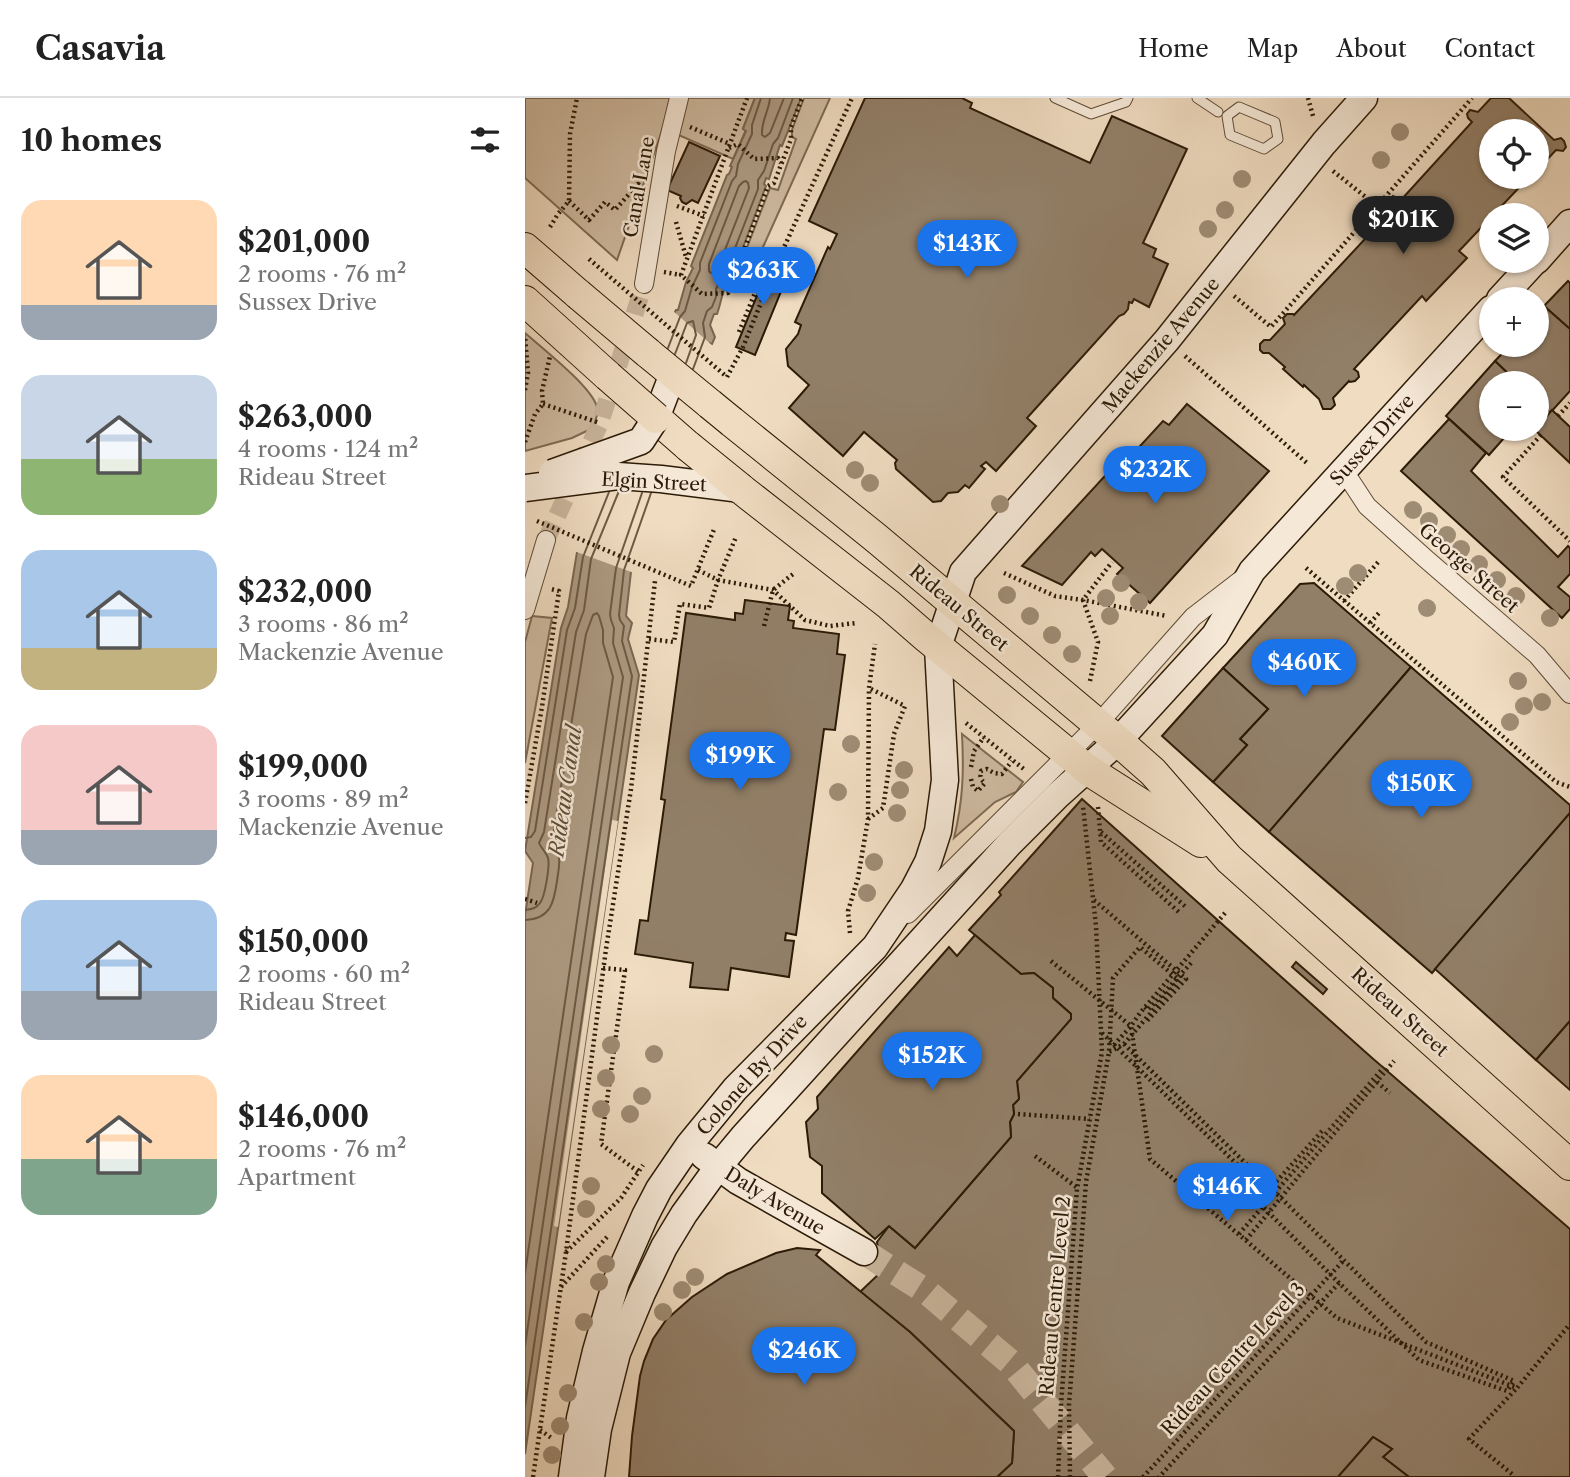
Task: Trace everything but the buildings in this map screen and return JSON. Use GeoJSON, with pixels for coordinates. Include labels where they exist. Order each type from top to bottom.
{"type":"FeatureCollection","features":[{"type":"Feature","properties":{"kind":"main road","name":"Mackenzie Avenue"},"geometry":{"type":"LineString","coordinates":[[875,947],[914,889],[928,862],[938,831],[945,780],[938,647],[963,572],[1167,340],[1324,143],[1364,98]]}},
{"type":"Feature","properties":{"kind":"main road"},"geometry":{"type":"LineString","coordinates":[[1549,246],[1570,223]]}},
{"type":"Feature","properties":{"kind":"main road","name":"Rideau Street"},"geometry":{"type":"LineString","coordinates":[[525,248],[1108,732],[1153,772],[1229,859],[1570,1165]]}},
{"type":"Feature","properties":{"kind":"main road"},"geometry":{"type":"LineString","coordinates":[[1511,287],[1524,273]]}},
{"type":"Feature","properties":{"kind":"main road","name":"Rideau Street"},"geometry":{"type":"LineString","coordinates":[[525,301],[656,418],[741,489],[888,604],[1078,761],[1229,859]]}},
{"type":"Feature","properties":{"kind":"main road","name":"Sussex Drive"},"geometry":{"type":"LineString","coordinates":[[1078,761],[1215,635],[1252,571],[1479,322]]}},
{"type":"Feature","properties":{"kind":"main road","name":"Elgin Street"},"geometry":{"type":"LineString","coordinates":[[525,486],[573,464],[641,441],[656,418],[673,373]]}},
{"type":"Feature","properties":{"kind":"main road","name":"Elgin Street"},"geometry":{"type":"LineString","coordinates":[[525,486],[618,475],[741,489]]}},
{"type":"Feature","properties":{"kind":"main road","name":"Colonel By Drive"},"geometry":{"type":"LineString","coordinates":[[591,1477],[598,1429],[617,1353],[664,1247],[684,1214],[743,1137],[1009,844],[1057,796],[1078,761]]}},
{"type":"Feature","properties":{"kind":"main road","name":"Colonel By Drive"},"geometry":{"type":"LineString","coordinates":[[572,1477],[583,1405],[616,1282],[660,1189],[689,1145],[735,1089],[875,947]]}},
{"type":"Feature","properties":{"kind":"main road","name":"Daly Avenue"},"geometry":{"type":"LineString","coordinates":[[689,1145],[738,1181],[864,1252]]}},
{"type":"Feature","properties":{"kind":"street","name":"Canal Lane"},"geometry":{"type":"LineString","coordinates":[[644,284],[679,98]]}},
{"type":"Feature","properties":{"kind":"street","name":"George Street"},"geometry":{"type":"LineString","coordinates":[[1344,471],[1367,506],[1537,655],[1570,694]]}},
{"type":"Feature","properties":{"kind":"street"},"geometry":{"type":"LineString","coordinates":[[525,610],[546,540]]}},
{"type":"Feature","properties":{"kind":"street","name":"Colonel By Drive"},"geometry":{"type":"LineString","coordinates":[[875,947],[1078,761]]}},
{"type":"Feature","properties":{"kind":"lane"},"geometry":{"type":"LineString","coordinates":[[1055,98],[1091,114],[1126,102],[1128,98]]}},
{"type":"Feature","properties":{"kind":"lane"},"geometry":{"type":"LineString","coordinates":[[1197,98],[1218,112]]}},
{"type":"Feature","properties":{"kind":"lane"},"geometry":{"type":"LineString","coordinates":[[1239,107],[1275,122],[1278,139],[1264,149],[1230,135],[1227,116],[1239,107]]}},
{"type":"Feature","properties":{"kind":"path"},"geometry":{"type":"LineString","coordinates":[[551,227],[569,201],[571,134],[577,98]]}},
{"type":"Feature","properties":{"kind":"path"},"geometry":{"type":"LineString","coordinates":[[747,98],[681,275],[702,294],[728,293],[768,186],[774,183],[780,161],[791,139],[791,127],[802,98]]}},
{"type":"Feature","properties":{"kind":"path"},"geometry":{"type":"LineString","coordinates":[[589,259],[727,377],[743,347],[772,275],[852,98]]}},
{"type":"Feature","properties":{"kind":"path"},"geometry":{"type":"LineString","coordinates":[[1308,98],[1313,116]]}},
{"type":"Feature","properties":{"kind":"path"},"geometry":{"type":"LineString","coordinates":[[1234,296],[1271,327],[1472,98]]}},
{"type":"Feature","properties":{"kind":"path"},"geometry":{"type":"LineString","coordinates":[[673,120],[729,146],[738,144],[754,159],[780,161]]}},
{"type":"Feature","properties":{"kind":"path"},"geometry":{"type":"LineString","coordinates":[[1332,170],[1377,206]]}},
{"type":"Feature","properties":{"kind":"path"},"geometry":{"type":"LineString","coordinates":[[569,201],[589,220],[605,202],[615,210],[638,184]]}},
{"type":"Feature","properties":{"kind":"path"},"geometry":{"type":"LineString","coordinates":[[671,204],[687,258]]}},
{"type":"Feature","properties":{"kind":"path"},"geometry":{"type":"LineString","coordinates":[[739,332],[764,271],[772,275]]}},
{"type":"Feature","properties":{"kind":"path"},"geometry":{"type":"LineString","coordinates":[[525,335],[525,390]]}},
{"type":"Feature","properties":{"kind":"path"},"geometry":{"type":"LineString","coordinates":[[1184,355],[1308,464]]}},
{"type":"Feature","properties":{"kind":"path"},"geometry":{"type":"LineString","coordinates":[[525,442],[535,414],[543,404],[542,391],[549,365]]}},
{"type":"Feature","properties":{"kind":"path"},"geometry":{"type":"LineString","coordinates":[[1558,416],[1570,403]]}},
{"type":"Feature","properties":{"kind":"path"},"geometry":{"type":"LineString","coordinates":[[543,404],[600,423]]}},
{"type":"Feature","properties":{"kind":"path"},"geometry":{"type":"LineString","coordinates":[[1536,441],[1503,477],[1570,541]]}},
{"type":"Feature","properties":{"kind":"path"},"geometry":{"type":"LineString","coordinates":[[537,521],[691,586],[715,527]]}},
{"type":"Feature","properties":{"kind":"path"},"geometry":{"type":"LineString","coordinates":[[649,639],[674,642],[680,604],[709,608],[736,537]]}},
{"type":"Feature","properties":{"kind":"path"},"geometry":{"type":"LineString","coordinates":[[1345,601],[1380,560]]}},
{"type":"Feature","properties":{"kind":"path"},"geometry":{"type":"LineString","coordinates":[[1083,600],[1112,562]]}},
{"type":"Feature","properties":{"kind":"path"},"geometry":{"type":"LineString","coordinates":[[1306,568],[1556,782],[1570,787]]}},
{"type":"Feature","properties":{"kind":"path"},"geometry":{"type":"LineString","coordinates":[[698,570],[718,580],[773,590],[805,621],[830,626],[856,623]]}},
{"type":"Feature","properties":{"kind":"path"},"geometry":{"type":"LineString","coordinates":[[764,626],[773,590],[793,573]]}},
{"type":"Feature","properties":{"kind":"path"},"geometry":{"type":"LineString","coordinates":[[1004,573],[1055,596],[1170,617]]}},
{"type":"Feature","properties":{"kind":"path"},"geometry":{"type":"LineString","coordinates":[[533,1477],[603,968],[631,789],[655,581]]}},
{"type":"Feature","properties":{"kind":"path"},"geometry":{"type":"LineString","coordinates":[[525,803],[559,591]]}},
{"type":"Feature","properties":{"kind":"path"},"geometry":{"type":"LineString","coordinates":[[1083,600],[1098,642],[1090,681]]}},
{"type":"Feature","properties":{"kind":"path"},"geometry":{"type":"LineString","coordinates":[[1370,623],[1379,613]]}},
{"type":"Feature","properties":{"kind":"path"},"geometry":{"type":"LineString","coordinates":[[850,933],[848,911],[858,878],[868,819],[869,688],[875,644]]}},
{"type":"Feature","properties":{"kind":"path"},"geometry":{"type":"LineString","coordinates":[[868,819],[883,808],[894,734],[905,706],[869,688]]}},
{"type":"Feature","properties":{"kind":"path"},"geometry":{"type":"LineString","coordinates":[[964,722],[1012,761],[1027,771],[1035,771]]}},
{"type":"Feature","properties":{"kind":"path"},"geometry":{"type":"LineString","coordinates":[[984,737],[974,751],[970,773],[973,786],[978,792],[985,783],[981,780],[981,771],[987,769],[1002,774],[1012,761]]}},
{"type":"Feature","properties":{"kind":"path","name":"Rideau Centre Level 2"},"geometry":{"type":"LineString","coordinates":[[1058,1477],[1077,1189],[1102,1052],[1093,899],[1082,799]]}},
{"type":"Feature","properties":{"kind":"path"},"geometry":{"type":"LineString","coordinates":[[1098,804],[1101,842],[1181,914]]}},
{"type":"Feature","properties":{"kind":"path"},"geometry":{"type":"LineString","coordinates":[[1101,832],[1187,908]]}},
{"type":"Feature","properties":{"kind":"path"},"geometry":{"type":"LineString","coordinates":[[1093,899],[1186,979],[1120,1051]]}},
{"type":"Feature","properties":{"kind":"path"},"geometry":{"type":"LineString","coordinates":[[525,900],[537,903]]}},
{"type":"Feature","properties":{"kind":"path"},"geometry":{"type":"LineString","coordinates":[[1109,1052],[1224,913]]}},
{"type":"Feature","properties":{"kind":"path"},"geometry":{"type":"LineString","coordinates":[[1070,1477],[1069,1405],[1085,1194],[1109,1052],[1113,978],[1140,947],[1179,980],[1124,1044],[1109,1052]]}},
{"type":"Feature","properties":{"kind":"path"},"geometry":{"type":"LineString","coordinates":[[1051,961],[1132,1026],[1150,1158],[1337,1318],[1517,1388]]}},
{"type":"Feature","properties":{"kind":"path"},"geometry":{"type":"LineString","coordinates":[[1145,1007],[1148,1010],[1192,962]]}},
{"type":"Feature","properties":{"kind":"path"},"geometry":{"type":"LineString","coordinates":[[603,968],[625,970],[601,1144],[645,1177]]}},
{"type":"Feature","properties":{"kind":"path"},"geometry":{"type":"LineString","coordinates":[[1101,1032],[1251,1177],[1254,1198],[1419,1360],[1507,1391],[1514,1381],[1426,1342],[1124,1044]]}},
{"type":"Feature","properties":{"kind":"path"},"geometry":{"type":"LineString","coordinates":[[1246,1240],[1394,1061]]}},
{"type":"Feature","properties":{"kind":"path"},"geometry":{"type":"LineString","coordinates":[[1239,1234],[1384,1067]]}},
{"type":"Feature","properties":{"kind":"path"},"geometry":{"type":"LineString","coordinates":[[1377,1082],[1390,1093]]}},
{"type":"Feature","properties":{"kind":"path"},"geometry":{"type":"LineString","coordinates":[[1018,1114],[1090,1119]]}},
{"type":"Feature","properties":{"kind":"path"},"geometry":{"type":"LineString","coordinates":[[1258,1202],[1323,1130]]}},
{"type":"Feature","properties":{"kind":"path"},"geometry":{"type":"LineString","coordinates":[[1035,1156],[1085,1194]]}},
{"type":"Feature","properties":{"kind":"path"},"geometry":{"type":"LineString","coordinates":[[566,1252],[621,1198],[646,1160]]}},
{"type":"Feature","properties":{"kind":"path"},"geometry":{"type":"LineString","coordinates":[[619,1208],[621,1198]]}},
{"type":"Feature","properties":{"kind":"path"},"geometry":{"type":"LineString","coordinates":[[561,1288],[615,1229]]}},
{"type":"Feature","properties":{"kind":"path","name":"Rideau Centre Level 3"},"geometry":{"type":"LineString","coordinates":[[1143,1477],[1343,1261]]}},
{"type":"Feature","properties":{"kind":"path"},"geometry":{"type":"LineString","coordinates":[[1159,1477],[1339,1283]]}},
{"type":"Feature","properties":{"kind":"path"},"geometry":{"type":"LineString","coordinates":[[1512,1474],[1469,1439],[1517,1388],[1570,1324]]}},
{"type":"Feature","properties":{"kind":"path"},"geometry":{"type":"LineString","coordinates":[[1486,1376],[1497,1387]]}},
{"type":"Feature","properties":{"kind":"shaded area"},"geometry":{"type":"Polygon","coordinates":[[[525,98],[755,98],[743,128],[746,130],[733,159],[663,128],[617,260],[525,178],[525,98]]]}},
{"type":"Feature","properties":{"kind":"shaded area"},"geometry":{"type":"Polygon","coordinates":[[[804,98],[830,98],[745,287],[734,281],[770,188],[778,190],[796,139],[792,137],[792,130],[804,98]]]}},
{"type":"Feature","properties":{"kind":"shaded area"},"geometry":{"type":"Polygon","coordinates":[[[525,333],[586,389],[597,407],[597,413],[593,428],[572,438],[525,451],[525,333]]]}},
{"type":"Feature","properties":{"kind":"shaded area"},"geometry":{"type":"Polygon","coordinates":[[[532,616],[552,618],[525,763],[525,642],[532,616]]]}},
{"type":"Feature","properties":{"kind":"shaded area"},"geometry":{"type":"Polygon","coordinates":[[[962,734],[1023,782],[1016,792],[995,802],[954,838],[962,786],[962,734]]]}},
{"type":"Feature","properties":{"kind":"water","name":"Rideau Canal"},"geometry":{"type":"Polygon","coordinates":[[[755,98],[801,98],[782,146],[780,145],[769,179],[766,178],[766,186],[730,282],[727,282],[717,314],[714,314],[710,325],[715,337],[712,344],[709,343],[631,572],[626,616],[632,623],[628,639],[639,675],[525,1454],[525,915],[533,863],[525,851],[561,628],[568,607],[577,552],[678,310],[693,268],[691,266],[746,131],[743,129],[755,98]]]}},
{"type":"Feature","properties":{"kind":"pier"},"geometry":{"type":"Polygon","coordinates":[[[672,310],[714,347],[634,573],[574,551],[672,310]]]}},
{"type":"Feature","properties":{"kind":"pier"},"geometry":{"type":"Polygon","coordinates":[[[612,820],[618,821],[558,1227],[554,1226],[612,820]]]}},
{"type":"Feature","properties":{"kind":"tunnel"},"geometry":{"type":"LineString","coordinates":[[546,540],[600,423],[644,284]]}},
{"type":"Feature","properties":{"kind":"tunnel"},"geometry":{"type":"LineString","coordinates":[[864,1252],[927,1292],[1010,1362],[1105,1477]]}}]}
